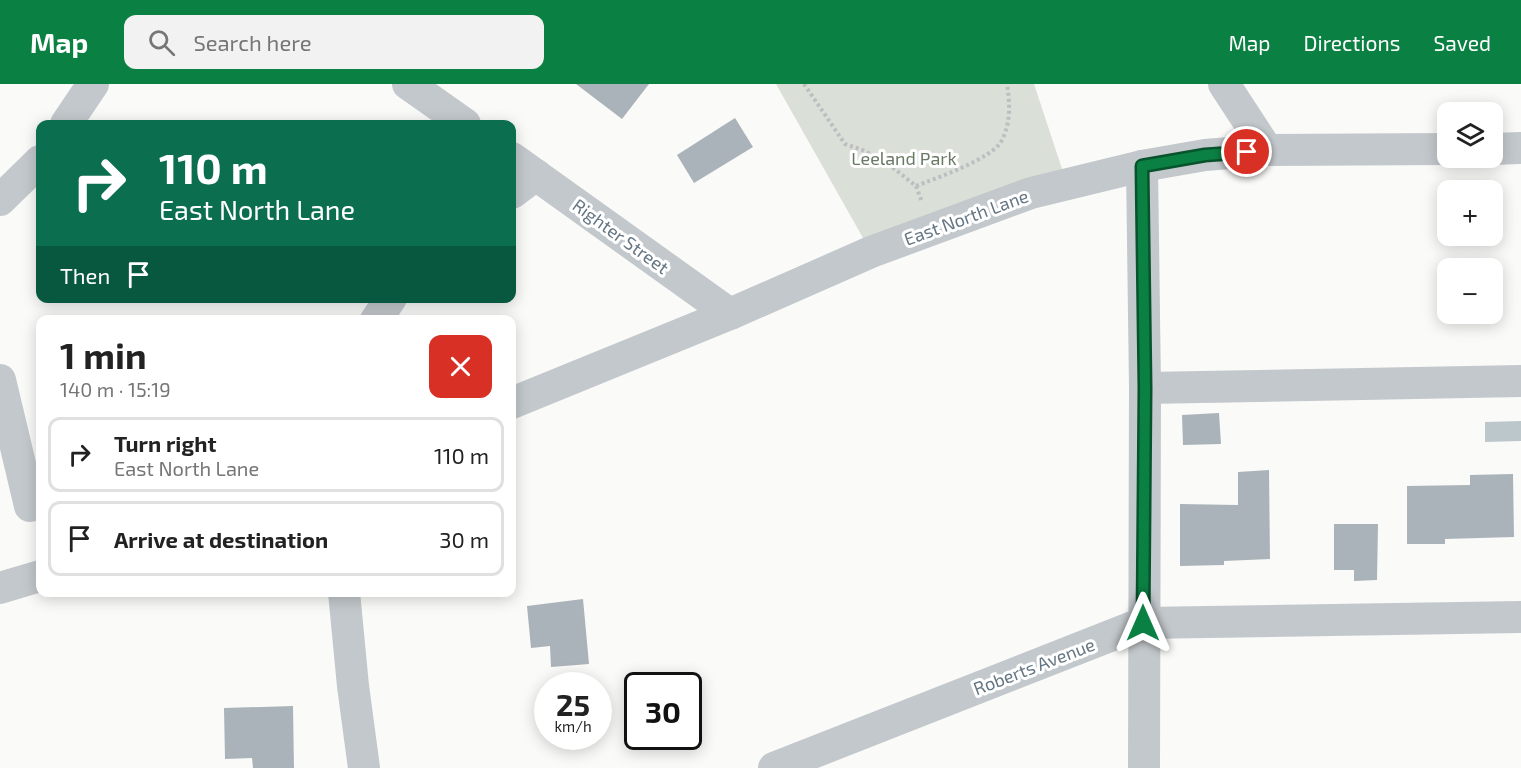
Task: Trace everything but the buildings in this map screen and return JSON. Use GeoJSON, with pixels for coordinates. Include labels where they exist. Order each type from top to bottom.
{"type":"FeatureCollection","features":[{"type":"Feature","properties":{"kind":"street"},"geometry":{"type":"LineString","coordinates":[[69,120],[93,84]]}},
{"type":"Feature","properties":{"kind":"street"},"geometry":{"type":"LineString","coordinates":[[408,84],[459,120]]}},
{"type":"Feature","properties":{"kind":"street"},"geometry":{"type":"LineString","coordinates":[[1224,84],[1268,150]]}},
{"type":"Feature","properties":{"kind":"street"},"geometry":{"type":"LineString","coordinates":[[1503,148],[1521,148]]}},
{"type":"Feature","properties":{"kind":"street","name":"East North Lane"},"geometry":{"type":"LineString","coordinates":[[516,402],[730,314],[871,252],[1031,193],[1142,166],[1205,155],[1268,150],[1437,149]]}},
{"type":"Feature","properties":{"kind":"street"},"geometry":{"type":"LineString","coordinates":[[0,200],[36,165]]}},
{"type":"Feature","properties":{"kind":"street"},"geometry":{"type":"LineString","coordinates":[[1142,166],[1145,388],[1143,768]]}},
{"type":"Feature","properties":{"kind":"street","name":"Righter Street"},"geometry":{"type":"LineString","coordinates":[[520,175],[730,314]]}},
{"type":"Feature","properties":{"kind":"street"},"geometry":{"type":"LineString","coordinates":[[0,380],[30,506]]}},
{"type":"Feature","properties":{"kind":"street"},"geometry":{"type":"LineString","coordinates":[[1145,388],[1521,381]]}},
{"type":"Feature","properties":{"kind":"street"},"geometry":{"type":"LineString","coordinates":[[0,588],[36,577]]}},
{"type":"Feature","properties":{"kind":"street"},"geometry":{"type":"LineString","coordinates":[[344,597],[364,768]]}},
{"type":"Feature","properties":{"kind":"street","name":"Roberts Avenue"},"geometry":{"type":"LineString","coordinates":[[774,768],[1143,623],[1521,617]]}},
{"type":"Feature","properties":{"kind":"path"},"geometry":{"type":"LineString","coordinates":[[804,84],[845,144],[865,151],[892,167],[916,186],[987,155],[1002,142],[1009,116],[1007,84]]}},
{"type":"Feature","properties":{"kind":"green space","name":"Leeland Park"},"geometry":{"type":"Polygon","coordinates":[[[776,84],[1034,84],[1067,184],[871,252],[776,84]]]}},
{"type":"Feature","properties":{"kind":"shaded area"},"geometry":{"type":"Polygon","coordinates":[[[1521,421],[1521,441],[1485,442],[1485,422],[1521,421]]]}},
{"type":"Feature","properties":{"kind":"route"},"geometry":{"type":"LineString","coordinates":[[1143,623],[1145,388],[1142,166],[1205,155],[1247,152]]}}]}
